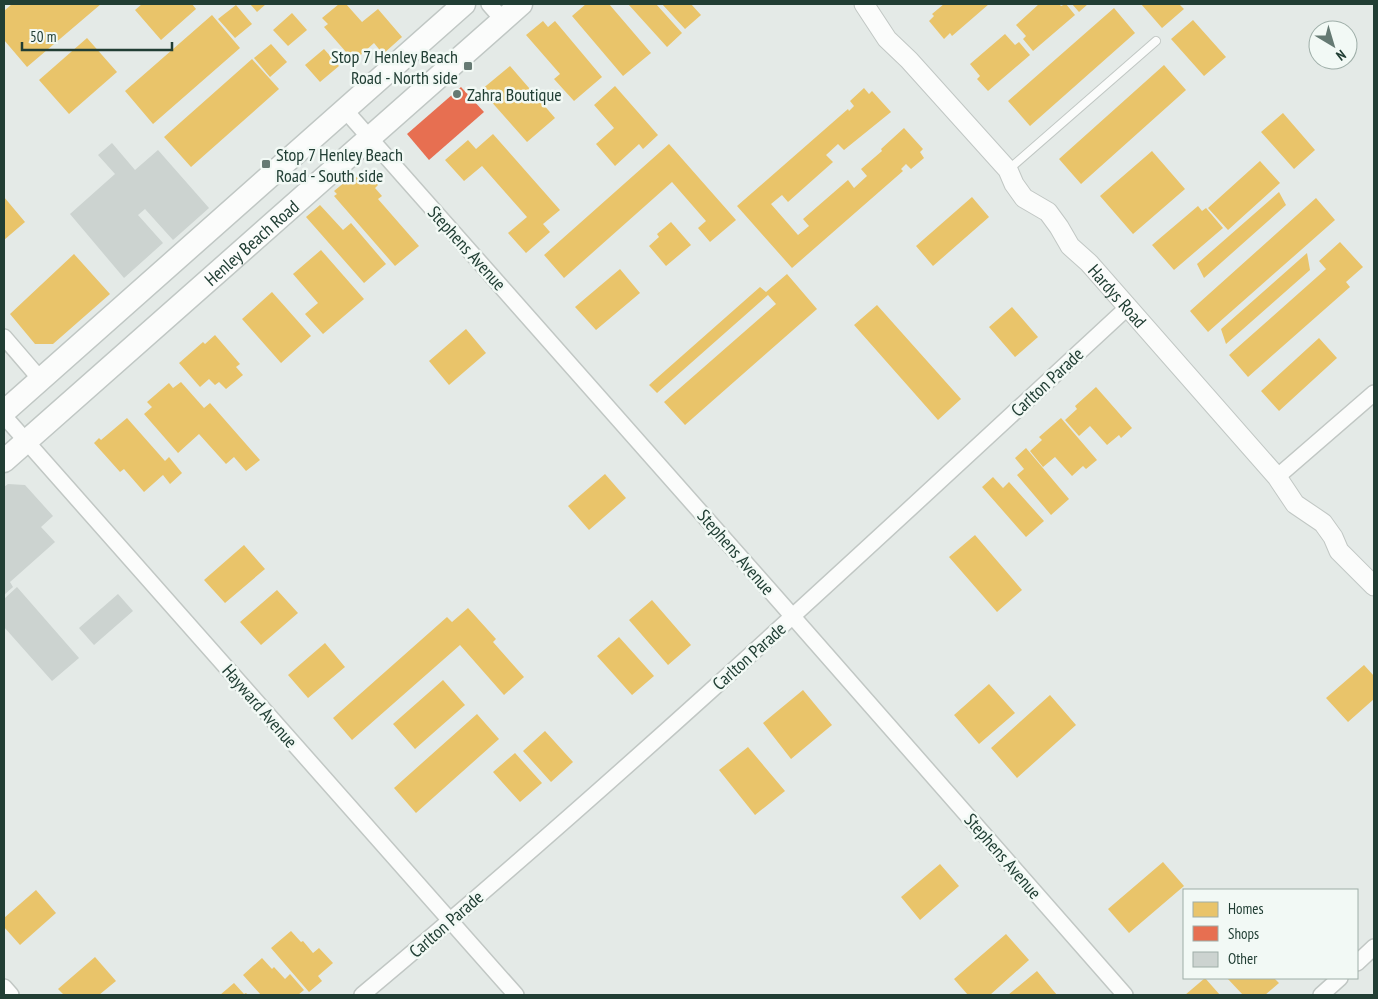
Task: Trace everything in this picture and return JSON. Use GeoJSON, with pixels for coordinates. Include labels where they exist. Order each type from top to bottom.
{"type":"FeatureCollection","features":[{"type":"Feature","properties":{"kind":"main road","name":"Henley Beach Road"},"geometry":{"type":"LineString","coordinates":[[4,412],[464,4]]}},
{"type":"Feature","properties":{"kind":"main road","name":"Henley Beach Road"},"geometry":{"type":"LineString","coordinates":[[4,461],[369,138],[496,12],[521,4]]}},
{"type":"Feature","properties":{"kind":"street","name":"Hardys Road"},"geometry":{"type":"LineString","coordinates":[[864,4],[887,39],[909,60],[1008,170],[1014,184],[1024,198],[1048,212],[1060,227],[1070,246],[1089,262],[1277,477],[1295,504],[1323,523],[1333,537],[1339,551],[1374,586]]}},
{"type":"Feature","properties":{"kind":"street","name":"Stephens Avenue"},"geometry":{"type":"LineString","coordinates":[[345,110],[1125,995]]}},
{"type":"Feature","properties":{"kind":"street","name":"Carlton Parade"},"geometry":{"type":"LineString","coordinates":[[362,995],[451,921],[793,617],[1128,308]]}},
{"type":"Feature","properties":{"kind":"street"},"geometry":{"type":"LineString","coordinates":[[4,337],[41,380]]}},
{"type":"Feature","properties":{"kind":"street"},"geometry":{"type":"LineString","coordinates":[[1277,477],[1374,393]]}},
{"type":"Feature","properties":{"kind":"street","name":"Hayward Avenue"},"geometry":{"type":"LineString","coordinates":[[4,416],[516,995]]}},
{"type":"Feature","properties":{"kind":"street"},"geometry":{"type":"LineString","coordinates":[[1358,962],[1374,947]]}},
{"type":"Feature","properties":{"kind":"street"},"geometry":{"type":"LineString","coordinates":[[1321,995],[1339,979]]}},
{"type":"Feature","properties":{"kind":"street"},"geometry":{"type":"LineString","coordinates":[[4,987],[11,995]]}},
{"type":"Feature","properties":{"kind":"lane"},"geometry":{"type":"LineString","coordinates":[[1008,170],[1156,41]]}},
{"type":"Feature","properties":{"kind":"building: Homes"},"geometry":{"type":"Polygon","coordinates":[[[12,4],[101,4],[27,67],[4,40],[4,11],[12,4]]]}},
{"type":"Feature","properties":{"kind":"building: Homes"},"geometry":{"type":"Polygon","coordinates":[[[142,4],[192,4],[196,9],[161,40],[135,10],[142,4]]]}},
{"type":"Feature","properties":{"kind":"building: Homes"},"geometry":{"type":"Polygon","coordinates":[[[250,4],[266,4],[257,12],[250,4]]]}},
{"type":"Feature","properties":{"kind":"building: Homes"},"geometry":{"type":"Polygon","coordinates":[[[339,4],[346,4],[362,22],[378,9],[402,37],[383,54],[374,43],[354,61],[324,27],[328,24],[322,18],[339,4]]]}},
{"type":"Feature","properties":{"kind":"building: Homes"},"geometry":{"type":"Polygon","coordinates":[[[586,4],[609,4],[651,53],[623,76],[572,16],[586,4]]]}},
{"type":"Feature","properties":{"kind":"building: Homes"},"geometry":{"type":"Polygon","coordinates":[[[628,4],[656,4],[682,33],[667,47],[628,4]]]}},
{"type":"Feature","properties":{"kind":"building: Homes"},"geometry":{"type":"Polygon","coordinates":[[[662,4],[691,4],[701,15],[685,29],[662,4]]]}},
{"type":"Feature","properties":{"kind":"building: Homes"},"geometry":{"type":"Polygon","coordinates":[[[944,4],[989,4],[952,36],[950,33],[944,39],[929,21],[934,16],[932,14],[944,4]]]}},
{"type":"Feature","properties":{"kind":"building: Homes"},"geometry":{"type":"Polygon","coordinates":[[[1039,4],[1059,4],[1061,6],[1066,4],[1075,15],[1033,51],[1023,39],[1026,36],[1016,25],[1039,4]]]}},
{"type":"Feature","properties":{"kind":"building: Homes"},"geometry":{"type":"Polygon","coordinates":[[[1072,4],[1088,4],[1079,12],[1072,4]]]}},
{"type":"Feature","properties":{"kind":"building: Homes"},"geometry":{"type":"Polygon","coordinates":[[[1141,4],[1179,4],[1184,9],[1162,28],[1141,4]]]}},
{"type":"Feature","properties":{"kind":"building: Homes"},"geometry":{"type":"Polygon","coordinates":[[[236,5],[252,24],[235,38],[218,19],[236,5]]]}},
{"type":"Feature","properties":{"kind":"building: Homes"},"geometry":{"type":"Polygon","coordinates":[[[1114,8],[1135,33],[1030,126],[1008,101],[1114,8]]]}},
{"type":"Feature","properties":{"kind":"building: Homes"},"geometry":{"type":"Polygon","coordinates":[[[292,13],[307,30],[288,46],[273,30],[292,13]]]}},
{"type":"Feature","properties":{"kind":"building: Homes"},"geometry":{"type":"Polygon","coordinates":[[[212,15],[240,48],[153,124],[125,91],[212,15]]]}},
{"type":"Feature","properties":{"kind":"building: Homes"},"geometry":{"type":"Polygon","coordinates":[[[1193,20],[1226,57],[1204,76],[1171,39],[1193,20]]]}},
{"type":"Feature","properties":{"kind":"building: Homes"},"geometry":{"type":"Polygon","coordinates":[[[543,21],[548,27],[555,21],[602,77],[574,101],[554,79],[560,74],[526,35],[543,21]]]}},
{"type":"Feature","properties":{"kind":"building: Homes"},"geometry":{"type":"Polygon","coordinates":[[[1005,34],[1015,45],[1019,42],[1030,55],[988,91],[977,79],[980,76],[970,64],[1005,34]]]}},
{"type":"Feature","properties":{"kind":"building: Homes"},"geometry":{"type":"Polygon","coordinates":[[[87,38],[117,72],[69,114],[39,80],[87,38]]]}},
{"type":"Feature","properties":{"kind":"building: Homes"},"geometry":{"type":"Polygon","coordinates":[[[271,44],[287,62],[270,77],[254,58],[271,44]]]}},
{"type":"Feature","properties":{"kind":"building: Homes"},"geometry":{"type":"Polygon","coordinates":[[[324,49],[339,66],[320,82],[305,65],[324,49]]]}},
{"type":"Feature","properties":{"kind":"building: Homes"},"geometry":{"type":"Polygon","coordinates":[[[252,59],[279,89],[191,167],[164,137],[252,59]]]}},
{"type":"Feature","properties":{"kind":"building: Homes"},"geometry":{"type":"Polygon","coordinates":[[[1164,65],[1186,90],[1081,184],[1059,159],[1164,65]]]}},
{"type":"Feature","properties":{"kind":"building: Homes"},"geometry":{"type":"Polygon","coordinates":[[[510,66],[555,118],[527,142],[481,90],[510,66]]]}},
{"type":"Feature","properties":{"kind":"building: Homes"},"geometry":{"type":"Polygon","coordinates":[[[615,86],[658,135],[643,149],[639,144],[615,166],[596,144],[614,128],[594,105],[615,86]]]}},
{"type":"Feature","properties":{"kind":"building: Homes"},"geometry":{"type":"Polygon","coordinates":[[[864,88],[869,94],[872,91],[891,112],[844,150],[838,144],[826,155],[833,162],[788,202],[782,195],[771,204],[798,235],[809,226],[803,219],[848,180],[854,188],[867,176],[861,169],[904,128],[923,149],[920,152],[924,158],[911,169],[906,164],[901,169],[903,171],[792,268],[737,206],[848,109],[849,111],[854,106],[850,101],[864,88]]]}},
{"type":"Feature","properties":{"kind":"building: Homes"},"geometry":{"type":"Polygon","coordinates":[[[1283,113],[1315,150],[1294,169],[1261,132],[1283,113]]]}},
{"type":"Feature","properties":{"kind":"building: Homes"},"geometry":{"type":"Polygon","coordinates":[[[493,134],[560,210],[543,224],[550,232],[526,253],[508,233],[527,217],[482,166],[464,181],[445,160],[468,140],[476,149],[493,134]]]}},
{"type":"Feature","properties":{"kind":"building: Homes"},"geometry":{"type":"Polygon","coordinates":[[[669,144],[736,220],[710,242],[698,228],[706,221],[672,182],[564,278],[544,255],[669,144]]]}},
{"type":"Feature","properties":{"kind":"building: Homes"},"geometry":{"type":"Polygon","coordinates":[[[1152,151],[1185,189],[1133,234],[1100,196],[1152,151]]]}},
{"type":"Feature","properties":{"kind":"building: Homes"},"geometry":{"type":"Polygon","coordinates":[[[1260,161],[1280,183],[1228,230],[1208,208],[1260,161]]]}},
{"type":"Feature","properties":{"kind":"building: Homes"},"geometry":{"type":"Polygon","coordinates":[[[351,177],[372,178],[378,185],[375,188],[382,196],[378,199],[419,246],[395,266],[334,196],[337,194],[334,191],[351,177]]]}},
{"type":"Feature","properties":{"kind":"building: Homes"},"geometry":{"type":"Polygon","coordinates":[[[1279,192],[1286,205],[1204,278],[1197,264],[1279,192]]]}},
{"type":"Feature","properties":{"kind":"building: Homes"},"geometry":{"type":"Polygon","coordinates":[[[4,197],[25,222],[4,240],[4,197]]]}},
{"type":"Feature","properties":{"kind":"building: Homes"},"geometry":{"type":"Polygon","coordinates":[[[972,197],[989,217],[933,266],[916,246],[972,197]]]}},
{"type":"Feature","properties":{"kind":"building: Homes"},"geometry":{"type":"Polygon","coordinates":[[[1316,198],[1335,220],[1208,332],[1190,311],[1316,198]]]}},
{"type":"Feature","properties":{"kind":"building: Homes"},"geometry":{"type":"Polygon","coordinates":[[[320,205],[343,230],[351,223],[386,264],[364,283],[306,217],[320,205]]]}},
{"type":"Feature","properties":{"kind":"building: Homes"},"geometry":{"type":"Polygon","coordinates":[[[1198,206],[1202,211],[1206,208],[1223,228],[1174,270],[1152,245],[1198,206]]]}},
{"type":"Feature","properties":{"kind":"building: Homes"},"geometry":{"type":"Polygon","coordinates":[[[671,222],[691,245],[666,266],[649,246],[659,237],[657,234],[671,222]]]}},
{"type":"Feature","properties":{"kind":"building: Homes"},"geometry":{"type":"Polygon","coordinates":[[[1340,242],[1363,267],[1346,282],[1350,287],[1248,377],[1229,355],[1326,269],[1319,261],[1340,242]]]}},
{"type":"Feature","properties":{"kind":"building: Homes"},"geometry":{"type":"Polygon","coordinates":[[[321,250],[364,299],[323,334],[305,314],[318,303],[293,274],[321,250]]]}},
{"type":"Feature","properties":{"kind":"building: Homes"},"geometry":{"type":"Polygon","coordinates":[[[1307,253],[1310,270],[1226,344],[1221,329],[1307,253]]]}},
{"type":"Feature","properties":{"kind":"building: Homes"},"geometry":{"type":"Polygon","coordinates":[[[74,254],[110,294],[53,344],[35,344],[10,314],[74,254]]]}},
{"type":"Feature","properties":{"kind":"building: Homes"},"geometry":{"type":"Polygon","coordinates":[[[620,269],[640,293],[596,330],[575,307],[620,269]]]}},
{"type":"Feature","properties":{"kind":"building: Homes"},"geometry":{"type":"Polygon","coordinates":[[[787,274],[817,309],[685,425],[664,402],[776,304],[768,295],[657,393],[649,385],[760,287],[766,292],[787,274]]]}},
{"type":"Feature","properties":{"kind":"building: Homes"},"geometry":{"type":"Polygon","coordinates":[[[272,292],[311,336],[281,363],[242,319],[272,292]]]}},
{"type":"Feature","properties":{"kind":"building: Homes"},"geometry":{"type":"Polygon","coordinates":[[[877,305],[961,399],[938,420],[854,325],[877,305]]]}},
{"type":"Feature","properties":{"kind":"building: Homes"},"geometry":{"type":"Polygon","coordinates":[[[1012,307],[1038,337],[1015,357],[989,327],[1012,307]]]}},
{"type":"Feature","properties":{"kind":"building: Homes"},"geometry":{"type":"Polygon","coordinates":[[[466,329],[486,353],[449,385],[429,361],[466,329]]]}},
{"type":"Feature","properties":{"kind":"building: Homes"},"geometry":{"type":"Polygon","coordinates":[[[215,335],[240,364],[236,367],[243,375],[226,389],[219,382],[215,385],[209,379],[200,387],[179,363],[203,342],[205,344],[215,335]]]}},
{"type":"Feature","properties":{"kind":"building: Homes"},"geometry":{"type":"Polygon","coordinates":[[[1319,338],[1337,358],[1279,411],[1261,391],[1319,338]]]}},
{"type":"Feature","properties":{"kind":"building: Homes"},"geometry":{"type":"Polygon","coordinates":[[[181,382],[204,408],[210,403],[260,460],[246,471],[234,457],[226,464],[199,434],[178,453],[144,414],[152,407],[147,402],[169,383],[173,388],[181,382]]]}},
{"type":"Feature","properties":{"kind":"building: Homes"},"geometry":{"type":"Polygon","coordinates":[[[1096,387],[1132,428],[1121,438],[1119,435],[1107,445],[1090,426],[1079,436],[1065,420],[1077,409],[1075,406],[1096,387]]]}},
{"type":"Feature","properties":{"kind":"building: Homes"},"geometry":{"type":"Polygon","coordinates":[[[127,418],[165,461],[169,457],[182,473],[170,484],[163,475],[144,492],[124,469],[120,472],[94,443],[99,438],[101,440],[127,418]]]}},
{"type":"Feature","properties":{"kind":"building: Homes"},"geometry":{"type":"Polygon","coordinates":[[[1061,418],[1097,460],[1086,469],[1083,466],[1072,476],[1055,457],[1043,467],[1030,451],[1042,440],[1039,437],[1061,418]]]}},
{"type":"Feature","properties":{"kind":"building: Homes"},"geometry":{"type":"Polygon","coordinates":[[[1026,448],[1069,499],[1051,515],[1017,475],[1024,469],[1015,458],[1026,448]]]}},
{"type":"Feature","properties":{"kind":"building: Homes"},"geometry":{"type":"Polygon","coordinates":[[[605,474],[626,498],[589,530],[568,506],[605,474]]]}},
{"type":"Feature","properties":{"kind":"building: Homes"},"geometry":{"type":"Polygon","coordinates":[[[993,477],[1003,488],[1009,482],[1044,521],[1026,537],[982,487],[993,477]]]}},
{"type":"Feature","properties":{"kind":"building: Homes"},"geometry":{"type":"Polygon","coordinates":[[[975,535],[1022,590],[997,612],[949,557],[975,535]]]}},
{"type":"Feature","properties":{"kind":"building: Homes"},"geometry":{"type":"Polygon","coordinates":[[[244,545],[265,569],[225,603],[204,580],[244,545]]]}},
{"type":"Feature","properties":{"kind":"building: Homes"},"geometry":{"type":"Polygon","coordinates":[[[277,590],[298,613],[261,645],[240,622],[277,590]]]}},
{"type":"Feature","properties":{"kind":"building: Homes"},"geometry":{"type":"Polygon","coordinates":[[[652,600],[691,645],[668,665],[629,620],[652,600]]]}},
{"type":"Feature","properties":{"kind":"building: Homes"},"geometry":{"type":"Polygon","coordinates":[[[468,608],[496,639],[493,642],[524,677],[504,695],[460,645],[352,740],[333,718],[447,617],[452,622],[468,608]]]}},
{"type":"Feature","properties":{"kind":"building: Homes"},"geometry":{"type":"Polygon","coordinates":[[[619,637],[654,676],[632,695],[597,656],[619,637]]]}},
{"type":"Feature","properties":{"kind":"building: Homes"},"geometry":{"type":"Polygon","coordinates":[[[325,643],[345,667],[308,698],[288,675],[325,643]]]}},
{"type":"Feature","properties":{"kind":"building: Homes"},"geometry":{"type":"Polygon","coordinates":[[[1364,665],[1374,676],[1374,699],[1348,722],[1326,698],[1364,665]]]}},
{"type":"Feature","properties":{"kind":"building: Homes"},"geometry":{"type":"Polygon","coordinates":[[[443,680],[465,705],[415,749],[393,724],[443,680]]]}},
{"type":"Feature","properties":{"kind":"building: Homes"},"geometry":{"type":"Polygon","coordinates":[[[989,684],[1015,713],[979,744],[954,715],[989,684]]]}},
{"type":"Feature","properties":{"kind":"building: Homes"},"geometry":{"type":"Polygon","coordinates":[[[803,690],[832,725],[791,759],[763,723],[803,690]]]}},
{"type":"Feature","properties":{"kind":"building: Homes"},"geometry":{"type":"Polygon","coordinates":[[[1050,695],[1076,725],[1017,778],[991,748],[1050,695]]]}},
{"type":"Feature","properties":{"kind":"building: Homes"},"geometry":{"type":"Polygon","coordinates":[[[477,714],[499,739],[416,813],[394,788],[477,714]]]}},
{"type":"Feature","properties":{"kind":"building: Homes"},"geometry":{"type":"Polygon","coordinates":[[[545,731],[573,762],[551,782],[523,751],[545,731]]]}},
{"type":"Feature","properties":{"kind":"building: Homes"},"geometry":{"type":"Polygon","coordinates":[[[748,747],[785,791],[755,815],[719,770],[748,747]]]}},
{"type":"Feature","properties":{"kind":"building: Homes"},"geometry":{"type":"Polygon","coordinates":[[[515,753],[542,783],[520,802],[493,772],[515,753]]]}},
{"type":"Feature","properties":{"kind":"building: Homes"},"geometry":{"type":"Polygon","coordinates":[[[1163,862],[1184,886],[1129,933],[1108,909],[1163,862]]]}},
{"type":"Feature","properties":{"kind":"building: Homes"},"geometry":{"type":"Polygon","coordinates":[[[940,864],[959,886],[920,920],[901,897],[940,864]]]}},
{"type":"Feature","properties":{"kind":"building: Homes"},"geometry":{"type":"Polygon","coordinates":[[[36,890],[56,913],[20,945],[4,927],[4,918],[36,890]]]}},
{"type":"Feature","properties":{"kind":"building: Homes"},"geometry":{"type":"Polygon","coordinates":[[[291,931],[313,953],[319,948],[333,963],[318,976],[322,981],[309,992],[271,948],[291,931]]]}},
{"type":"Feature","properties":{"kind":"building: Homes"},"geometry":{"type":"Polygon","coordinates":[[[1006,934],[1029,960],[990,995],[968,995],[954,979],[1006,934]]]}},
{"type":"Feature","properties":{"kind":"building: Homes"},"geometry":{"type":"Polygon","coordinates":[[[95,957],[116,981],[99,995],[64,995],[58,989],[95,957]]]}},
{"type":"Feature","properties":{"kind":"building: Homes"},"geometry":{"type":"Polygon","coordinates":[[[262,958],[285,979],[290,974],[304,990],[298,995],[261,995],[243,975],[262,958]]]}},
{"type":"Feature","properties":{"kind":"building: Homes"},"geometry":{"type":"Polygon","coordinates":[[[1037,971],[1057,995],[1008,995],[1037,971]]]}},
{"type":"Feature","properties":{"kind":"building: Homes"},"geometry":{"type":"Polygon","coordinates":[[[1206,979],[1220,995],[1185,995],[1206,979]]]}},
{"type":"Feature","properties":{"kind":"building: Homes"},"geometry":{"type":"Polygon","coordinates":[[[1228,979],[1275,979],[1279,983],[1265,995],[1243,995],[1228,979]]]}},
{"type":"Feature","properties":{"kind":"building: Homes"},"geometry":{"type":"Polygon","coordinates":[[[234,983],[244,994],[248,995],[220,995],[234,983]]]}},
{"type":"Feature","properties":{"kind":"building: Shops"},"geometry":{"type":"Polygon","coordinates":[[[461,87],[484,112],[429,160],[407,134],[461,87]]]}},
{"type":"Feature","properties":{"kind":"building: Other"},"geometry":{"type":"Polygon","coordinates":[[[112,143],[135,170],[158,150],[209,208],[173,240],[145,209],[138,215],[163,243],[124,278],[70,214],[115,174],[98,155],[112,143]]]}},
{"type":"Feature","properties":{"kind":"building: Other"},"geometry":{"type":"Polygon","coordinates":[[[8,484],[25,485],[53,516],[41,527],[55,542],[10,582],[13,587],[4,595],[4,487],[8,484]]]}},
{"type":"Feature","properties":{"kind":"building: Other"},"geometry":{"type":"Polygon","coordinates":[[[17,587],[79,658],[52,681],[4,627],[4,599],[17,587]]]}},
{"type":"Feature","properties":{"kind":"building: Other"},"geometry":{"type":"Polygon","coordinates":[[[118,594],[133,611],[94,645],[79,628],[118,594]]]}},
{"type":"Feature","properties":{"kind":"place","name":"Stop 7 Henley Beach Road - North side"},"geometry":{"type":"Point","coordinates":[468,66]}},
{"type":"Feature","properties":{"kind":"place","name":"Zahra Boutique"},"geometry":{"type":"Point","coordinates":[457,94]}},
{"type":"Feature","properties":{"kind":"place","name":"Stop 7 Henley Beach Road - South side"},"geometry":{"type":"Point","coordinates":[266,164]}}]}
